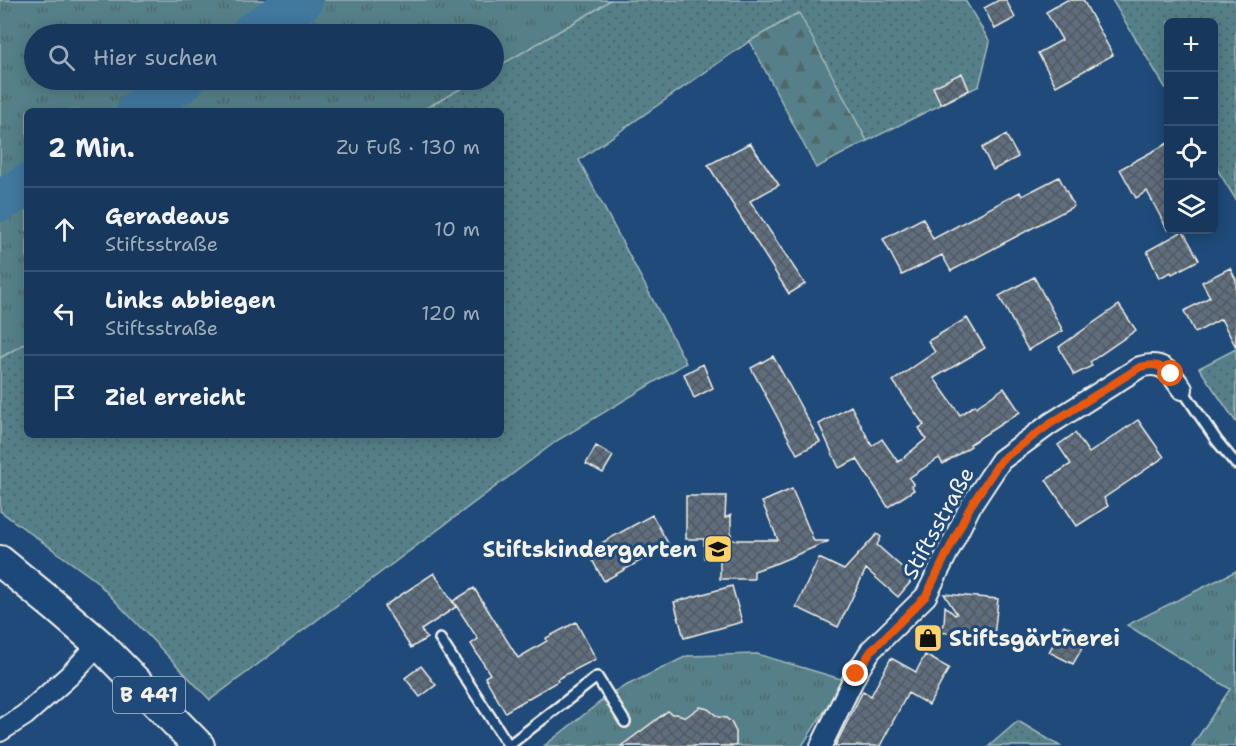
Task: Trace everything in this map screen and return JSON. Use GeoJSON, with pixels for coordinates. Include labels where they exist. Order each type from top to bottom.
{"type":"FeatureCollection","features":[{"type":"Feature","properties":{"kind":"main road","name":"B 441"},"geometry":{"type":"LineString","coordinates":[[0,561],[99,644],[199,746]]}},
{"type":"Feature","properties":{"kind":"street","name":"Stiftsstraße"},"geometry":{"type":"LineString","coordinates":[[821,746],[856,674],[871,651],[926,596],[970,507],[1001,460],[1050,424],[1140,367],[1158,365],[1171,374],[1182,388]]}},
{"type":"Feature","properties":{"kind":"street"},"geometry":{"type":"LineString","coordinates":[[0,731],[25,715],[70,675],[99,644]]}},
{"type":"Feature","properties":{"kind":"lane","name":"Stiftsstraße"},"geometry":{"type":"LineString","coordinates":[[1182,388],[1217,441],[1236,464]]}},
{"type":"Feature","properties":{"kind":"lane"},"geometry":{"type":"LineString","coordinates":[[440,639],[509,746],[597,677],[625,722]]}},
{"type":"Feature","properties":{"kind":"green space"},"geometry":{"type":"Polygon","coordinates":[[[0,0],[610,0],[504,63],[504,24],[24,24],[24,90],[458,90],[426,108],[24,108],[24,344],[0,358],[0,0]]]}},
{"type":"Feature","properties":{"kind":"green space"},"geometry":{"type":"Polygon","coordinates":[[[610,0],[965,0],[990,42],[979,86],[867,141],[798,13],[750,41],[579,160],[686,363],[558,440],[210,700],[95,580],[0,511],[0,358],[24,344],[24,438],[504,438],[504,108],[426,108],[458,90],[504,90],[504,63],[610,0]]]}},
{"type":"Feature","properties":{"kind":"green space"},"geometry":{"type":"Polygon","coordinates":[[[1112,0],[1236,0],[1236,200],[1218,171],[1218,18],[1164,18],[1164,85],[1112,0]]]}},
{"type":"Feature","properties":{"kind":"green space"},"geometry":{"type":"Polygon","coordinates":[[[799,13],[867,141],[816,168],[750,41],[799,13]]]}},
{"type":"Feature","properties":{"kind":"green space"},"geometry":{"type":"Polygon","coordinates":[[[1236,349],[1236,422],[1199,368],[1236,349]]]}},
{"type":"Feature","properties":{"kind":"green space"},"geometry":{"type":"Polygon","coordinates":[[[1236,571],[1236,746],[1192,746],[1230,689],[1127,625],[1236,571]]]}},
{"type":"Feature","properties":{"kind":"green space"},"geometry":{"type":"Polygon","coordinates":[[[757,654],[844,680],[802,746],[544,746],[613,692],[687,656],[757,654]]]}},
{"type":"Feature","properties":{"kind":"green space"},"geometry":{"type":"Polygon","coordinates":[[[1018,721],[1060,746],[989,746],[1018,721]]]}},
{"type":"Feature","properties":{"kind":"building"},"geometry":{"type":"Polygon","coordinates":[[[999,0],[1006,0],[1015,18],[995,29],[984,8],[999,0]]]}},
{"type":"Feature","properties":{"kind":"building"},"geometry":{"type":"Polygon","coordinates":[[[1067,0],[1083,0],[1113,55],[1056,86],[1038,53],[1062,40],[1046,12],[1067,0]]]}},
{"type":"Feature","properties":{"kind":"building"},"geometry":{"type":"Polygon","coordinates":[[[962,73],[969,90],[941,104],[933,87],[962,73]]]}},
{"type":"Feature","properties":{"kind":"building"},"geometry":{"type":"Polygon","coordinates":[[[1006,135],[1018,157],[993,170],[982,148],[1006,135]]]}},
{"type":"Feature","properties":{"kind":"building"},"geometry":{"type":"Polygon","coordinates":[[[750,143],[779,185],[750,201],[805,284],[789,294],[708,165],[750,143]]]}},
{"type":"Feature","properties":{"kind":"building"},"geometry":{"type":"Polygon","coordinates":[[[1164,145],[1164,223],[1147,191],[1136,198],[1120,169],[1164,145]]]}},
{"type":"Feature","properties":{"kind":"building"},"geometry":{"type":"Polygon","coordinates":[[[1059,177],[1074,206],[951,271],[942,255],[902,275],[883,239],[923,218],[933,239],[1020,192],[1022,196],[1059,177]]]}},
{"type":"Feature","properties":{"kind":"building"},"geometry":{"type":"Polygon","coordinates":[[[1178,234],[1185,234],[1199,260],[1159,278],[1147,251],[1178,234]]]}},
{"type":"Feature","properties":{"kind":"building"},"geometry":{"type":"Polygon","coordinates":[[[1230,268],[1236,280],[1236,347],[1221,319],[1195,333],[1184,311],[1210,297],[1202,282],[1230,268]]]}},
{"type":"Feature","properties":{"kind":"building"},"geometry":{"type":"Polygon","coordinates":[[[1034,277],[1063,331],[1028,350],[999,296],[1034,277]]]}},
{"type":"Feature","properties":{"kind":"building"},"geometry":{"type":"Polygon","coordinates":[[[1119,305],[1136,330],[1090,362],[1092,366],[1074,375],[1059,347],[1119,305]]]}},
{"type":"Feature","properties":{"kind":"building"},"geometry":{"type":"Polygon","coordinates":[[[967,318],[985,348],[934,378],[960,415],[1004,388],[1020,412],[943,464],[939,458],[909,478],[914,485],[912,486],[914,490],[888,507],[857,459],[839,468],[819,424],[851,406],[872,446],[882,439],[898,462],[926,439],[919,428],[924,425],[893,381],[935,352],[928,341],[967,318]]]}},
{"type":"Feature","properties":{"kind":"building"},"geometry":{"type":"Polygon","coordinates":[[[773,356],[820,442],[797,454],[751,368],[773,356]]]}},
{"type":"Feature","properties":{"kind":"building"},"geometry":{"type":"Polygon","coordinates":[[[703,364],[713,388],[694,398],[684,374],[703,364]]]}},
{"type":"Feature","properties":{"kind":"building"},"geometry":{"type":"Polygon","coordinates":[[[1138,420],[1164,457],[1104,498],[1108,506],[1077,526],[1046,480],[1071,464],[1058,445],[1075,433],[1089,453],[1138,420]]]}},
{"type":"Feature","properties":{"kind":"building"},"geometry":{"type":"Polygon","coordinates":[[[596,446],[613,456],[603,473],[586,464],[596,446]]]}},
{"type":"Feature","properties":{"kind":"building"},"geometry":{"type":"Polygon","coordinates":[[[792,489],[814,541],[829,541],[754,571],[754,579],[720,579],[720,558],[704,558],[704,539],[686,539],[686,496],[726,496],[725,518],[731,515],[731,540],[778,540],[762,502],[792,489]]]}},
{"type":"Feature","properties":{"kind":"building"},"geometry":{"type":"Polygon","coordinates":[[[652,515],[669,545],[604,581],[587,551],[652,515]]]}},
{"type":"Feature","properties":{"kind":"building"},"geometry":{"type":"Polygon","coordinates":[[[877,534],[881,537],[877,545],[914,578],[898,597],[866,569],[838,627],[796,607],[819,558],[844,570],[877,534]]]}},
{"type":"Feature","properties":{"kind":"building"},"geometry":{"type":"Polygon","coordinates":[[[434,573],[456,607],[421,630],[427,638],[411,648],[384,606],[434,573]]]}},
{"type":"Feature","properties":{"kind":"building"},"geometry":{"type":"Polygon","coordinates":[[[732,586],[742,622],[684,638],[674,602],[732,586]]]}},
{"type":"Feature","properties":{"kind":"building"},"geometry":{"type":"Polygon","coordinates":[[[474,588],[518,658],[547,641],[546,638],[576,622],[596,659],[557,679],[558,681],[505,712],[485,677],[490,674],[471,644],[478,639],[453,601],[474,588]]]}},
{"type":"Feature","properties":{"kind":"building"},"geometry":{"type":"Polygon","coordinates":[[[944,594],[998,599],[994,637],[936,632],[944,625],[945,606],[955,615],[957,614],[944,594]]]}},
{"type":"Feature","properties":{"kind":"building"},"geometry":{"type":"Polygon","coordinates":[[[1064,625],[1088,638],[1073,664],[1049,652],[1064,625]]]}},
{"type":"Feature","properties":{"kind":"building"},"geometry":{"type":"Polygon","coordinates":[[[925,655],[949,668],[929,705],[908,693],[880,746],[835,746],[863,691],[871,696],[891,658],[916,672],[925,655]]]}},
{"type":"Feature","properties":{"kind":"building"},"geometry":{"type":"Polygon","coordinates":[[[421,666],[436,685],[420,697],[405,678],[421,666]]]}},
{"type":"Feature","properties":{"kind":"building"},"geometry":{"type":"Polygon","coordinates":[[[700,707],[731,722],[736,732],[736,746],[621,746],[668,711],[686,717],[700,707]]]}},
{"type":"Feature","properties":{"kind":"waterway"},"geometry":{"type":"LineString","coordinates":[[266,24],[302,0]]}},
{"type":"Feature","properties":{"kind":"waterway"},"geometry":{"type":"LineString","coordinates":[[142,108],[169,90]]}},
{"type":"Feature","properties":{"kind":"waterway"},"geometry":{"type":"LineString","coordinates":[[0,201],[24,187]]}},
{"type":"Feature","properties":{"kind":"place","name":"Stiftskindergarten"},"geometry":{"type":"Point","coordinates":[718,549]}},
{"type":"Feature","properties":{"kind":"place","name":"Stiftsgärtnerei"},"geometry":{"type":"Point","coordinates":[928,638]}},
{"type":"Feature","properties":{"kind":"route"},"geometry":{"type":"LineString","coordinates":[[856,674],[871,651],[926,596],[970,507],[1001,460],[1050,424],[1140,367],[1158,365],[1171,374]]}}]}
